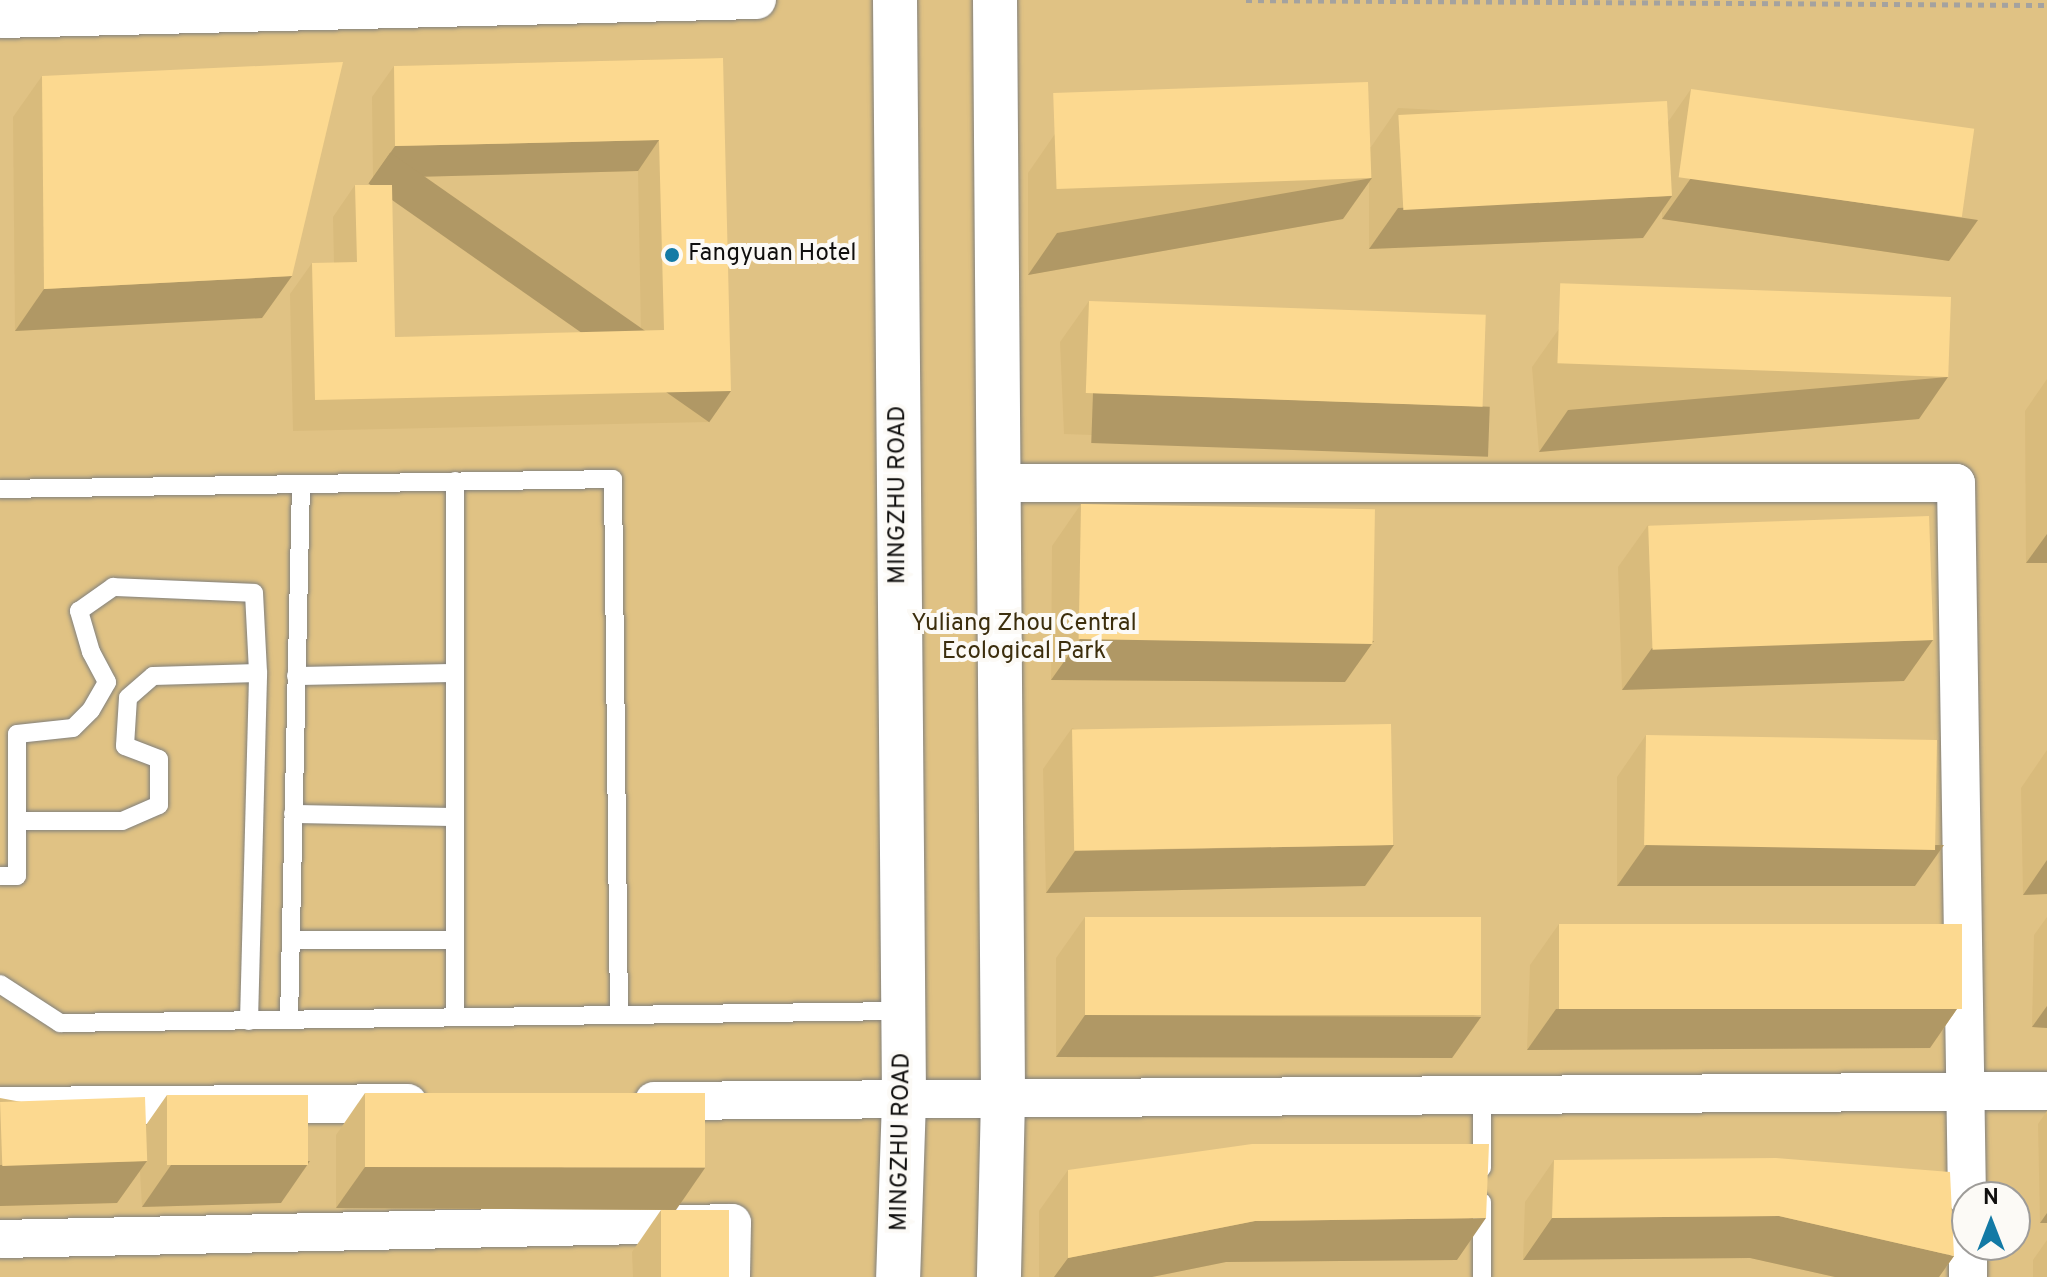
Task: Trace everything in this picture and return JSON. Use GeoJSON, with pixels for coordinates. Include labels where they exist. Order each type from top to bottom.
{"type":"FeatureCollection","features":[{"type":"Feature","properties":{"kind":"street"},"geometry":{"type":"LineString","coordinates":[[0,19],[757,0]]}},
{"type":"Feature","properties":{"kind":"street","name":"MINGZHU ROAD"},"geometry":{"type":"LineString","coordinates":[[895,0],[904,1100],[898,1277]]}},
{"type":"Feature","properties":{"kind":"street"},"geometry":{"type":"LineString","coordinates":[[995,0],[1003,1098],[999,1277]]}},
{"type":"Feature","properties":{"kind":"street"},"geometry":{"type":"LineString","coordinates":[[999,483],[1956,483],[1967,1181]]}},
{"type":"Feature","properties":{"kind":"street"},"geometry":{"type":"LineString","coordinates":[[623,1102],[2047,1091]]}},
{"type":"Feature","properties":{"kind":"street"},"geometry":{"type":"LineString","coordinates":[[0,1106],[448,1103]]}},
{"type":"Feature","properties":{"kind":"street"},"geometry":{"type":"LineString","coordinates":[[0,1239],[732,1223],[731,1277]]}},
{"type":"Feature","properties":{"kind":"lane"},"geometry":{"type":"LineString","coordinates":[[0,489],[613,479],[619,1015]]}},
{"type":"Feature","properties":{"kind":"lane"},"geometry":{"type":"LineString","coordinates":[[455,481],[455,1017]]}},
{"type":"Feature","properties":{"kind":"lane"},"geometry":{"type":"LineString","coordinates":[[289,1020],[301,484]]}},
{"type":"Feature","properties":{"kind":"lane"},"geometry":{"type":"LineString","coordinates":[[0,876],[17,876],[17,734],[73,728],[91,710],[107,682],[91,652],[79,611],[113,587],[254,593],[258,673],[249,1021]]}},
{"type":"Feature","properties":{"kind":"lane"},"geometry":{"type":"LineString","coordinates":[[17,821],[122,821],[159,805],[159,759],[125,746],[128,698],[153,676],[258,673]]}},
{"type":"Feature","properties":{"kind":"lane"},"geometry":{"type":"LineString","coordinates":[[296,676],[455,673]]}},
{"type":"Feature","properties":{"kind":"lane"},"geometry":{"type":"LineString","coordinates":[[293,814],[455,817]]}},
{"type":"Feature","properties":{"kind":"lane"},"geometry":{"type":"LineString","coordinates":[[291,940],[455,940]]}},
{"type":"Feature","properties":{"kind":"lane"},"geometry":{"type":"LineString","coordinates":[[0,984],[60,1023],[903,1011]]}},
{"type":"Feature","properties":{"kind":"lane"},"geometry":{"type":"LineString","coordinates":[[1482,1095],[1482,1277]]}},
{"type":"Feature","properties":{"kind":"path"},"geometry":{"type":"LineString","coordinates":[[1246,0],[2047,5]]}},
{"type":"Feature","properties":{"kind":"green space","name":"Yuliang Zhou Central Ecological Park"},"geometry":{"type":"Polygon","coordinates":[[[0,0],[2047,0],[2047,1277],[0,1277],[0,0]]]}},
{"type":"Feature","properties":{"kind":"building"},"geometry":{"type":"Polygon","coordinates":[[[723,58],[731,391],[315,400],[312,263],[357,262],[355,185],[392,185],[395,337],[664,330],[659,140],[395,146],[394,66],[723,58]]]}},
{"type":"Feature","properties":{"kind":"building"},"geometry":{"type":"Polygon","coordinates":[[[343,62],[292,276],[44,289],[42,76],[343,62]]]}},
{"type":"Feature","properties":{"kind":"building"},"geometry":{"type":"Polygon","coordinates":[[[1368,82],[1371,178],[1057,189],[1053,93],[1368,82]]]}},
{"type":"Feature","properties":{"kind":"building"},"geometry":{"type":"Polygon","coordinates":[[[1691,89],[1974,129],[1962,217],[1679,177],[1691,89]]]}},
{"type":"Feature","properties":{"kind":"building"},"geometry":{"type":"Polygon","coordinates":[[[1667,101],[1672,196],[1403,210],[1398,115],[1667,101]]]}},
{"type":"Feature","properties":{"kind":"building"},"geometry":{"type":"Polygon","coordinates":[[[1560,283],[1951,297],[1948,377],[1557,363],[1560,283]]]}},
{"type":"Feature","properties":{"kind":"building"},"geometry":{"type":"Polygon","coordinates":[[[1089,301],[1486,315],[1483,407],[1086,393],[1089,301]]]}},
{"type":"Feature","properties":{"kind":"building"},"geometry":{"type":"Polygon","coordinates":[[[1081,504],[1375,509],[1373,644],[1079,639],[1081,504]]]}},
{"type":"Feature","properties":{"kind":"building"},"geometry":{"type":"Polygon","coordinates":[[[1929,516],[1933,640],[1652,650],[1648,526],[1929,516]]]}},
{"type":"Feature","properties":{"kind":"building"},"geometry":{"type":"Polygon","coordinates":[[[1391,724],[1393,845],[1074,851],[1072,730],[1391,724]]]}},
{"type":"Feature","properties":{"kind":"building"},"geometry":{"type":"Polygon","coordinates":[[[1646,735],[1937,740],[1935,850],[1644,845],[1646,735]]]}},
{"type":"Feature","properties":{"kind":"building"},"geometry":{"type":"Polygon","coordinates":[[[1085,917],[1481,917],[1481,1015],[1085,1015],[1085,917]]]}},
{"type":"Feature","properties":{"kind":"building"},"geometry":{"type":"Polygon","coordinates":[[[1559,924],[1962,924],[1962,1009],[1559,1009],[1559,924]]]}},
{"type":"Feature","properties":{"kind":"building"},"geometry":{"type":"Polygon","coordinates":[[[365,1093],[705,1093],[705,1167],[365,1167],[365,1093]]]}},
{"type":"Feature","properties":{"kind":"building"},"geometry":{"type":"Polygon","coordinates":[[[167,1095],[308,1095],[308,1165],[167,1165],[167,1095]]]}},
{"type":"Feature","properties":{"kind":"building"},"geometry":{"type":"Polygon","coordinates":[[[145,1097],[147,1161],[2,1166],[0,1102],[145,1097]]]}},
{"type":"Feature","properties":{"kind":"building"},"geometry":{"type":"Polygon","coordinates":[[[1252,1144],[1489,1144],[1486,1218],[1255,1221],[1068,1258],[1068,1170],[1252,1144]]]}},
{"type":"Feature","properties":{"kind":"building"},"geometry":{"type":"Polygon","coordinates":[[[1776,1158],[1950,1172],[1951,1255],[1779,1216],[1552,1218],[1554,1160],[1776,1158]]]}},
{"type":"Feature","properties":{"kind":"building"},"geometry":{"type":"Polygon","coordinates":[[[661,1210],[729,1210],[729,1277],[661,1277],[661,1210]]]}},
{"type":"Feature","properties":{"kind":"place","name":"Fangyuan Hotel"},"geometry":{"type":"Point","coordinates":[672,255]}}]}
